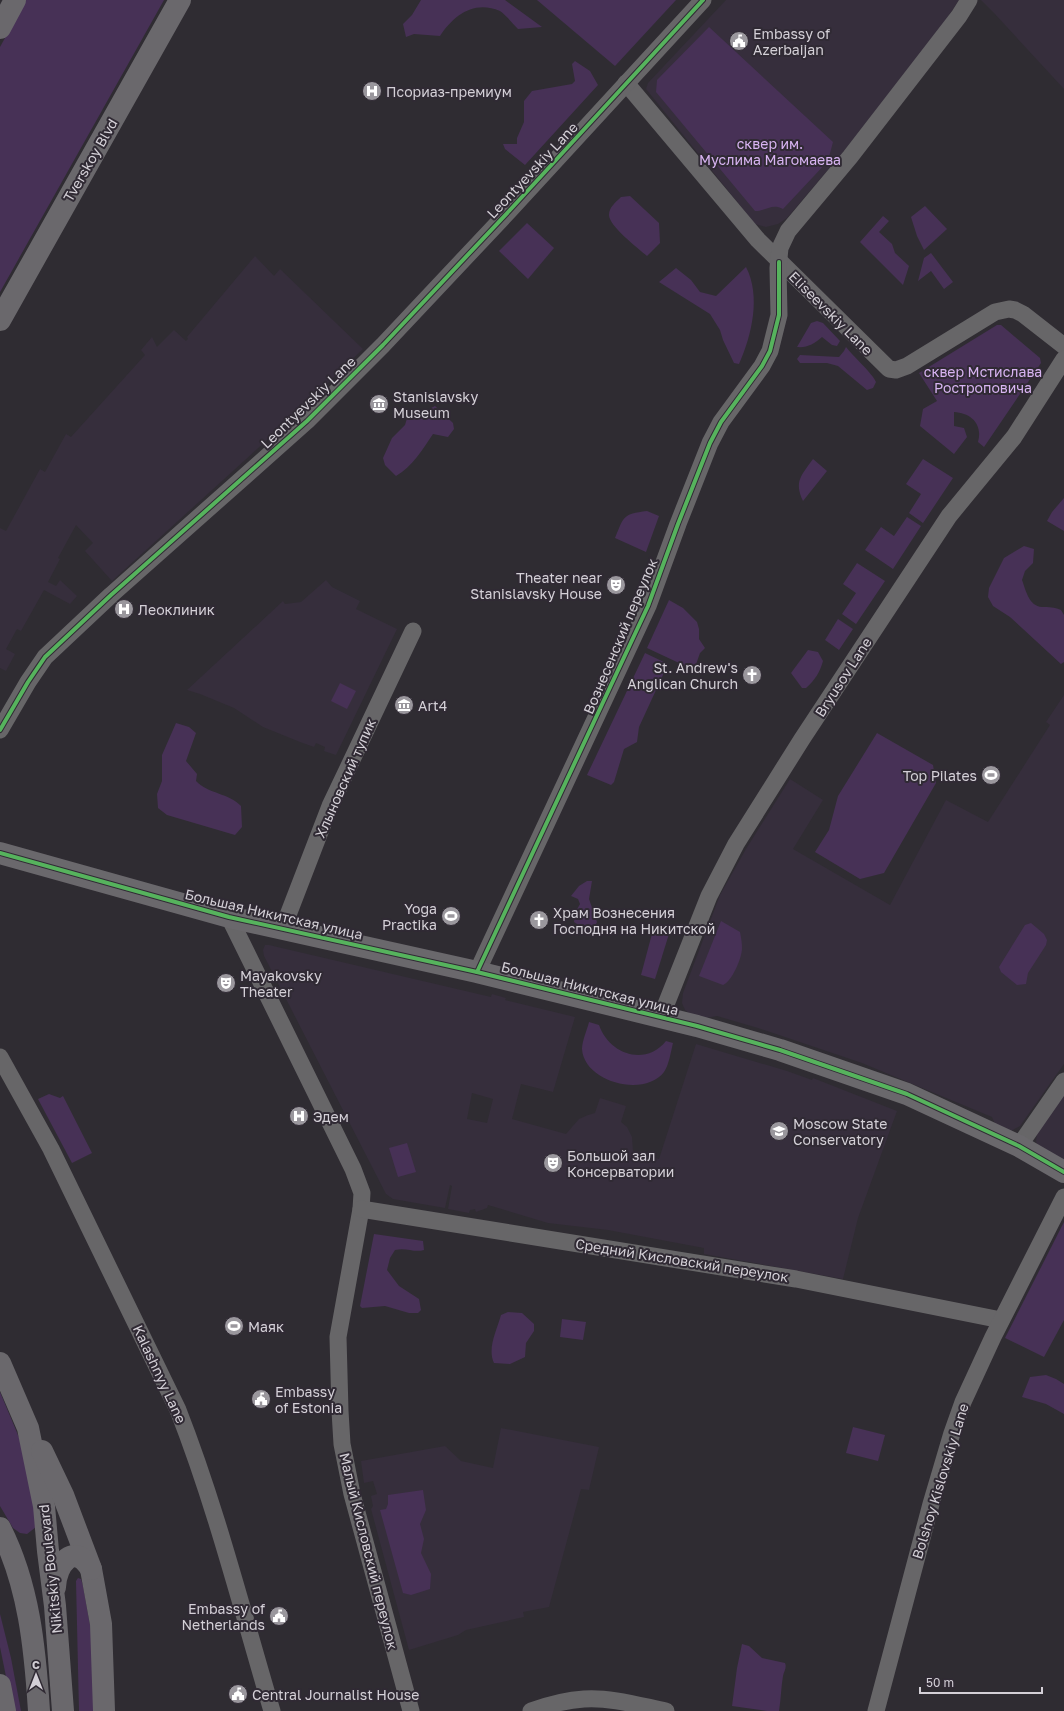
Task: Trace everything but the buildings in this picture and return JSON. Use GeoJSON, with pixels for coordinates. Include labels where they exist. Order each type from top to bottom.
{"type":"FeatureCollection","features":[{"type":"Feature","properties":{"kind":"main road"},"geometry":{"type":"LineString","coordinates":[[0,28],[15,0]]}},
{"type":"Feature","properties":{"kind":"main road","name":"Tverskoy Blvd"},"geometry":{"type":"LineString","coordinates":[[0,320],[180,0]]}},
{"type":"Feature","properties":{"kind":"main road","name":"Большая Никитская улица"},"geometry":{"type":"LineString","coordinates":[[0,853],[229,917],[477,972],[661,1017],[780,1050],[907,1094],[1019,1146],[1064,1172]]}},
{"type":"Feature","properties":{"kind":"main road","name":"Nikitskiy Boulevard"},"geometry":{"type":"LineString","coordinates":[[0,1363],[28,1428],[46,1458],[63,1495],[91,1569],[101,1624],[104,1711]]}},
{"type":"Feature","properties":{"kind":"main road","name":"Nikitskiy Boulevard"},"geometry":{"type":"LineString","coordinates":[[28,1428],[44,1506],[55,1606],[63,1711]]}},
{"type":"Feature","properties":{"kind":"main road","name":"Nikitskiy Boulevard"},"geometry":{"type":"LineString","coordinates":[[0,1528],[18,1569],[27,1604],[34,1648],[39,1711]]}},
{"type":"Feature","properties":{"kind":"main road"},"geometry":{"type":"LineString","coordinates":[[55,1606],[57,1572],[64,1561],[70,1557],[80,1557],[91,1569]]}},
{"type":"Feature","properties":{"kind":"main road"},"geometry":{"type":"LineString","coordinates":[[0,1574],[8,1576],[11,1579],[27,1604]]}},
{"type":"Feature","properties":{"kind":"main road"},"geometry":{"type":"LineString","coordinates":[[0,1685],[5,1711]]}},
{"type":"Feature","properties":{"kind":"street","name":"Leontyevskiy Lane"},"geometry":{"type":"LineString","coordinates":[[0,730],[28,682],[45,657],[111,595],[312,416],[426,300],[702,0]]}},
{"type":"Feature","properties":{"kind":"street","name":"Вознесенский переулок"},"geometry":{"type":"LineString","coordinates":[[477,972],[648,606],[710,443],[721,422],[762,366],[770,351],[779,315],[780,248],[788,232],[855,151],[960,16],[970,0]]}},
{"type":"Feature","properties":{"kind":"street","name":"Eliseevskiy Lane"},"geometry":{"type":"LineString","coordinates":[[626,83],[742,221],[779,262],[885,366],[892,370],[907,366],[995,312],[1009,309],[1023,314],[1064,346]]}},
{"type":"Feature","properties":{"kind":"street","name":"Bryusov Lane"},"geometry":{"type":"LineString","coordinates":[[661,1017],[710,896],[736,844],[806,733],[949,516],[1014,437],[1064,359]]}},
{"type":"Feature","properties":{"kind":"street","name":"Хлыновский тупик"},"geometry":{"type":"LineString","coordinates":[[283,928],[330,806],[413,631]]}},
{"type":"Feature","properties":{"kind":"street","name":"Малый Кисловский переулок"},"geometry":{"type":"LineString","coordinates":[[229,917],[356,1175],[362,1193],[361,1209],[338,1337],[342,1444],[352,1494],[411,1711]]}},
{"type":"Feature","properties":{"kind":"street","name":"Kalashnyy Lane"},"geometry":{"type":"LineString","coordinates":[[0,1057],[51,1149],[178,1410],[191,1444],[228,1562],[272,1711]]}},
{"type":"Feature","properties":{"kind":"street"},"geometry":{"type":"LineString","coordinates":[[1019,1146],[1064,1081]]}},
{"type":"Feature","properties":{"kind":"street","name":"Bolshoy Kislovskiy Lane"},"geometry":{"type":"LineString","coordinates":[[876,1711],[922,1538],[952,1433],[963,1402],[1001,1320],[1064,1197]]}},
{"type":"Feature","properties":{"kind":"street","name":"Средний Кисловский переулок"},"geometry":{"type":"LineString","coordinates":[[361,1209],[796,1279],[1001,1320]]}},
{"type":"Feature","properties":{"kind":"street"},"geometry":{"type":"LineString","coordinates":[[531,1711],[547,1705],[585,1699],[599,1699],[666,1711]]}},
{"type":"Feature","properties":{"kind":"shaded area"},"geometry":{"type":"Polygon","coordinates":[[[726,0],[959,0],[944,23],[844,151],[787,218],[778,224],[766,227],[755,224],[646,89],[648,83],[726,0]]]}},
{"type":"Feature","properties":{"kind":"shaded area"},"geometry":{"type":"Polygon","coordinates":[[[981,0],[1064,0],[1064,89],[994,13],[981,0]]]}},
{"type":"Feature","properties":{"kind":"shaded area"},"geometry":{"type":"Polygon","coordinates":[[[255,256],[274,276],[280,269],[363,349],[300,410],[112,581],[85,551],[93,543],[76,525],[58,558],[60,559],[48,582],[56,586],[60,580],[77,596],[70,604],[44,590],[21,631],[17,629],[6,649],[15,654],[6,671],[0,668],[0,528],[6,531],[40,469],[45,472],[66,434],[71,437],[145,355],[141,350],[152,337],[157,347],[174,330],[186,341],[188,339],[187,337],[255,256]]]}},
{"type":"Feature","properties":{"kind":"shaded area"},"geometry":{"type":"Polygon","coordinates":[[[326,580],[332,587],[360,601],[356,609],[397,629],[336,755],[324,751],[325,747],[316,743],[314,747],[263,727],[234,708],[187,690],[283,601],[285,604],[301,602],[326,580]]]}},
{"type":"Feature","properties":{"kind":"shaded area"},"geometry":{"type":"Polygon","coordinates":[[[1064,695],[1064,1064],[1020,1126],[1011,1131],[995,1124],[992,1117],[862,1063],[758,1028],[717,1016],[705,1018],[690,1014],[685,1010],[682,1003],[683,993],[720,895],[746,849],[790,779],[823,800],[793,849],[890,905],[946,800],[988,822],[1050,725],[1046,722],[1064,695]]]}},
{"type":"Feature","properties":{"kind":"shaded area"},"geometry":{"type":"Polygon","coordinates":[[[265,945],[269,945],[491,997],[492,994],[506,998],[505,1000],[575,1017],[553,1092],[521,1084],[512,1119],[566,1134],[579,1119],[595,1113],[600,1098],[626,1106],[621,1122],[627,1127],[632,1137],[633,1151],[659,1159],[696,1044],[812,1080],[813,1078],[897,1111],[858,1218],[843,1279],[704,1254],[704,1248],[608,1230],[548,1223],[488,1205],[487,1208],[476,1212],[475,1209],[470,1210],[469,1213],[448,1209],[452,1186],[450,1185],[445,1208],[393,1199],[386,1194],[264,956],[263,950],[265,945]],[[472,1093],[467,1119],[487,1123],[493,1099],[472,1093]]]}},
{"type":"Feature","properties":{"kind":"shaded area"},"geometry":{"type":"Polygon","coordinates":[[[1064,1093],[1064,1162],[1037,1145],[1036,1141],[1037,1133],[1064,1093]]]}},
{"type":"Feature","properties":{"kind":"shaded area"},"geometry":{"type":"Polygon","coordinates":[[[501,1428],[599,1447],[589,1490],[581,1489],[549,1607],[523,1612],[524,1617],[466,1630],[458,1635],[409,1650],[371,1509],[373,1506],[371,1496],[377,1494],[373,1481],[364,1483],[361,1461],[445,1446],[461,1461],[493,1468],[501,1428]]]}},
{"type":"Feature","properties":{"kind":"green space"},"geometry":{"type":"Polygon","coordinates":[[[26,0],[164,0],[0,292],[0,47],[26,0]]]}},
{"type":"Feature","properties":{"kind":"green space"},"geometry":{"type":"Polygon","coordinates":[[[421,0],[505,0],[542,27],[518,29],[500,11],[482,7],[473,9],[458,16],[440,36],[414,34],[406,37],[403,24],[412,15],[421,0]]]}},
{"type":"Feature","properties":{"kind":"green space"},"geometry":{"type":"Polygon","coordinates":[[[537,0],[676,0],[615,66],[537,0]]]}},
{"type":"Feature","properties":{"kind":"green space","name":"сквер им. Муслима Магомаева"},"geometry":{"type":"Polygon","coordinates":[[[709,27],[833,142],[828,161],[783,209],[779,207],[772,207],[755,211],[656,92],[657,80],[709,27]]]}},
{"type":"Feature","properties":{"kind":"green space"},"geometry":{"type":"Polygon","coordinates":[[[575,61],[590,71],[598,85],[525,165],[505,149],[503,144],[517,144],[517,138],[524,122],[524,101],[532,91],[572,84],[575,81],[572,64],[575,61]]]}},
{"type":"Feature","properties":{"kind":"green space"},"geometry":{"type":"Polygon","coordinates":[[[630,196],[659,223],[660,243],[647,256],[625,237],[610,220],[609,212],[613,205],[621,197],[630,196]]]}},
{"type":"Feature","properties":{"kind":"green space"},"geometry":{"type":"Polygon","coordinates":[[[925,206],[947,229],[924,250],[917,236],[911,217],[925,206]]]}},
{"type":"Feature","properties":{"kind":"green space"},"geometry":{"type":"Polygon","coordinates":[[[883,216],[889,221],[879,232],[892,244],[895,253],[909,266],[903,285],[860,242],[883,216]]]}},
{"type":"Feature","properties":{"kind":"green space"},"geometry":{"type":"Polygon","coordinates":[[[527,223],[554,248],[528,279],[499,251],[527,223]]]}},
{"type":"Feature","properties":{"kind":"green space"},"geometry":{"type":"Polygon","coordinates":[[[931,253],[953,282],[944,289],[931,271],[918,281],[924,258],[931,253]]]}},
{"type":"Feature","properties":{"kind":"green space"},"geometry":{"type":"Polygon","coordinates":[[[746,267],[751,278],[754,303],[748,341],[739,364],[734,363],[720,330],[710,314],[659,282],[676,268],[691,280],[700,292],[716,296],[746,267]]]}},
{"type":"Feature","properties":{"kind":"green space"},"geometry":{"type":"Polygon","coordinates":[[[817,321],[823,323],[840,341],[837,346],[832,345],[822,337],[810,345],[797,347],[811,323],[817,321]]]}},
{"type":"Feature","properties":{"kind":"green space","name":"сквер Мстислава Ростроповича"},"geometry":{"type":"Polygon","coordinates":[[[997,325],[1001,325],[1040,358],[1041,363],[984,447],[978,442],[979,430],[974,421],[966,415],[954,412],[954,426],[964,428],[967,437],[954,454],[920,426],[923,409],[937,401],[919,373],[997,325]]]}},
{"type":"Feature","properties":{"kind":"green space"},"geometry":{"type":"Polygon","coordinates":[[[846,347],[876,382],[873,388],[867,390],[838,366],[827,363],[800,363],[797,359],[800,355],[839,357],[846,347]]]}},
{"type":"Feature","properties":{"kind":"green space"},"geometry":{"type":"Polygon","coordinates":[[[435,406],[453,423],[454,429],[448,437],[433,434],[412,463],[396,476],[385,465],[383,458],[392,438],[405,425],[408,415],[417,409],[423,412],[435,406]]]}},
{"type":"Feature","properties":{"kind":"green space"},"geometry":{"type":"Polygon","coordinates":[[[813,459],[827,471],[803,501],[800,494],[799,483],[802,474],[813,459]]]}},
{"type":"Feature","properties":{"kind":"green space"},"geometry":{"type":"Polygon","coordinates":[[[923,459],[953,478],[923,523],[909,513],[921,494],[906,484],[923,459]]]}},
{"type":"Feature","properties":{"kind":"green space"},"geometry":{"type":"Polygon","coordinates":[[[1064,498],[1064,531],[1047,521],[1052,512],[1064,498]]]}},
{"type":"Feature","properties":{"kind":"green space"},"geometry":{"type":"Polygon","coordinates":[[[647,511],[659,516],[646,552],[615,538],[622,521],[628,515],[647,511]]]}},
{"type":"Feature","properties":{"kind":"green space"},"geometry":{"type":"Polygon","coordinates":[[[907,517],[921,526],[893,569],[865,550],[881,527],[894,536],[907,517]]]}},
{"type":"Feature","properties":{"kind":"green space"},"geometry":{"type":"Polygon","coordinates":[[[1024,546],[1034,549],[1033,563],[1025,571],[1022,580],[1031,601],[1038,606],[1052,607],[1061,610],[1064,615],[1064,662],[1061,664],[1010,617],[993,606],[988,597],[989,588],[1004,558],[1024,546]]]}},
{"type":"Feature","properties":{"kind":"green space"},"geometry":{"type":"Polygon","coordinates":[[[857,563],[885,581],[856,624],[842,614],[856,593],[843,584],[857,563]]]}},
{"type":"Feature","properties":{"kind":"green space"},"geometry":{"type":"Polygon","coordinates":[[[669,600],[683,608],[697,622],[699,639],[705,648],[700,653],[694,670],[647,648],[669,600]]]}},
{"type":"Feature","properties":{"kind":"green space"},"geometry":{"type":"Polygon","coordinates":[[[838,619],[853,629],[839,650],[825,640],[838,619]]]}},
{"type":"Feature","properties":{"kind":"green space"},"geometry":{"type":"Polygon","coordinates":[[[808,650],[818,652],[823,661],[815,679],[806,688],[802,688],[791,673],[808,650]]]}},
{"type":"Feature","properties":{"kind":"green space"},"geometry":{"type":"Polygon","coordinates":[[[645,653],[668,664],[639,727],[637,742],[624,749],[614,782],[611,785],[587,775],[645,653]]]}},
{"type":"Feature","properties":{"kind":"green space"},"geometry":{"type":"Polygon","coordinates":[[[340,683],[356,691],[347,709],[331,701],[340,683]]]}},
{"type":"Feature","properties":{"kind":"green space"},"geometry":{"type":"Polygon","coordinates":[[[176,723],[189,727],[196,733],[186,761],[197,774],[196,781],[206,789],[231,798],[241,806],[242,827],[235,835],[167,815],[158,808],[157,794],[162,781],[162,755],[176,723]]]}},
{"type":"Feature","properties":{"kind":"green space"},"geometry":{"type":"Polygon","coordinates":[[[877,733],[933,765],[936,783],[884,873],[860,879],[815,852],[829,830],[838,796],[877,733]]]}},
{"type":"Feature","properties":{"kind":"green space"},"geometry":{"type":"Polygon","coordinates":[[[587,881],[592,881],[589,899],[597,922],[593,930],[588,931],[574,922],[575,913],[580,904],[578,899],[571,896],[579,886],[587,881]]]}},
{"type":"Feature","properties":{"kind":"green space"},"geometry":{"type":"Polygon","coordinates":[[[721,921],[740,932],[742,946],[742,952],[736,969],[730,979],[723,985],[699,976],[721,921]]]}},
{"type":"Feature","properties":{"kind":"green space"},"geometry":{"type":"Polygon","coordinates":[[[1031,923],[1044,934],[1047,940],[1046,945],[1028,973],[1026,984],[1017,985],[1001,972],[999,967],[1025,925],[1031,923]]]}},
{"type":"Feature","properties":{"kind":"green space"},"geometry":{"type":"Polygon","coordinates":[[[653,930],[669,934],[655,979],[641,975],[653,930]]]}},
{"type":"Feature","properties":{"kind":"green space"},"geometry":{"type":"Polygon","coordinates":[[[589,1022],[599,1025],[604,1035],[611,1043],[619,1050],[628,1054],[648,1054],[658,1049],[666,1041],[673,1043],[666,1069],[655,1080],[643,1084],[630,1085],[616,1083],[604,1078],[593,1070],[585,1061],[582,1046],[589,1022]]]}},
{"type":"Feature","properties":{"kind":"green space"},"geometry":{"type":"Polygon","coordinates":[[[49,1094],[60,1098],[63,1096],[92,1153],[72,1163],[38,1099],[49,1094]]]}},
{"type":"Feature","properties":{"kind":"green space"},"geometry":{"type":"Polygon","coordinates":[[[407,1143],[416,1172],[398,1177],[389,1148],[407,1143]]]}},
{"type":"Feature","properties":{"kind":"green space"},"geometry":{"type":"Polygon","coordinates":[[[1064,1222],[1064,1320],[1044,1357],[1005,1338],[1064,1222]]]}},
{"type":"Feature","properties":{"kind":"green space"},"geometry":{"type":"Polygon","coordinates":[[[374,1234],[423,1241],[424,1250],[395,1250],[390,1258],[387,1270],[399,1286],[419,1299],[421,1310],[418,1313],[409,1313],[385,1306],[362,1308],[360,1306],[374,1234]]]}},
{"type":"Feature","properties":{"kind":"green space"},"geometry":{"type":"Polygon","coordinates":[[[508,1312],[522,1313],[534,1324],[534,1331],[526,1343],[525,1357],[510,1364],[494,1363],[492,1357],[493,1339],[501,1315],[508,1312]]]}},
{"type":"Feature","properties":{"kind":"green space"},"geometry":{"type":"Polygon","coordinates":[[[562,1319],[586,1322],[583,1340],[560,1337],[562,1319]]]}},
{"type":"Feature","properties":{"kind":"green space"},"geometry":{"type":"Polygon","coordinates":[[[1046,1375],[1064,1384],[1064,1414],[1046,1404],[1022,1397],[1030,1377],[1046,1375]]]}},
{"type":"Feature","properties":{"kind":"green space"},"geometry":{"type":"Polygon","coordinates":[[[0,1392],[23,1447],[31,1477],[36,1527],[27,1534],[20,1533],[13,1528],[0,1506],[0,1392]]]}},
{"type":"Feature","properties":{"kind":"green space"},"geometry":{"type":"Polygon","coordinates":[[[853,1427],[885,1435],[878,1461],[846,1453],[853,1427]]]}},
{"type":"Feature","properties":{"kind":"green space"},"geometry":{"type":"Polygon","coordinates":[[[423,1490],[426,1510],[420,1524],[424,1539],[421,1553],[431,1574],[430,1589],[411,1595],[403,1593],[380,1510],[386,1509],[388,1504],[388,1495],[423,1490]]]}},
{"type":"Feature","properties":{"kind":"green space"},"geometry":{"type":"Polygon","coordinates":[[[78,1578],[81,1579],[83,1586],[92,1636],[94,1711],[79,1711],[76,1581],[78,1578]]]}},
{"type":"Feature","properties":{"kind":"green space"},"geometry":{"type":"Polygon","coordinates":[[[0,1614],[11,1658],[21,1711],[13,1711],[0,1647],[0,1614]]]}},
{"type":"Feature","properties":{"kind":"green space"},"geometry":{"type":"Polygon","coordinates":[[[742,1644],[749,1646],[762,1658],[785,1663],[786,1668],[782,1680],[779,1711],[767,1711],[732,1706],[742,1644]]]}},
{"type":"Feature","properties":{"kind":"cycle path"},"geometry":{"type":"LineString","coordinates":[[0,730],[28,682],[45,657],[111,595],[307,421],[383,345],[510,210],[703,0]]}},
{"type":"Feature","properties":{"kind":"cycle path"},"geometry":{"type":"LineString","coordinates":[[477,972],[648,606],[710,443],[721,422],[762,366],[770,351],[779,315],[779,262]]}},
{"type":"Feature","properties":{"kind":"cycle path"},"geometry":{"type":"LineString","coordinates":[[0,853],[229,917],[477,972],[697,1026],[780,1050],[907,1094],[1019,1146],[1064,1172]]}},
{"type":"Feature","properties":{"kind":"place","name":"Embassy of Azerbaijan"},"geometry":{"type":"Point","coordinates":[739,41]}},
{"type":"Feature","properties":{"kind":"place","name":"Псориаз-премиум"},"geometry":{"type":"Point","coordinates":[372,91]}},
{"type":"Feature","properties":{"kind":"place","name":"Stanislavsky Museum"},"geometry":{"type":"Point","coordinates":[379,404]}},
{"type":"Feature","properties":{"kind":"place","name":"Theater near Stanislavsky House"},"geometry":{"type":"Point","coordinates":[616,585]}},
{"type":"Feature","properties":{"kind":"place","name":"Леоклиник"},"geometry":{"type":"Point","coordinates":[124,609]}},
{"type":"Feature","properties":{"kind":"place","name":"St. Andrew's Anglican Church"},"geometry":{"type":"Point","coordinates":[752,675]}},
{"type":"Feature","properties":{"kind":"place","name":"Art4"},"geometry":{"type":"Point","coordinates":[404,705]}},
{"type":"Feature","properties":{"kind":"place","name":"Top Pilates"},"geometry":{"type":"Point","coordinates":[991,775]}},
{"type":"Feature","properties":{"kind":"place","name":"Yoga Practika"},"geometry":{"type":"Point","coordinates":[451,916]}},
{"type":"Feature","properties":{"kind":"place","name":"Храм Вознесения Господня на Никитской"},"geometry":{"type":"Point","coordinates":[539,920]}},
{"type":"Feature","properties":{"kind":"place","name":"Mayakovsky Theater"},"geometry":{"type":"Point","coordinates":[226,983]}},
{"type":"Feature","properties":{"kind":"place","name":"Эдем"},"geometry":{"type":"Point","coordinates":[299,1116]}},
{"type":"Feature","properties":{"kind":"place","name":"Moscow State Conservatory"},"geometry":{"type":"Point","coordinates":[779,1131]}},
{"type":"Feature","properties":{"kind":"place","name":"Большой зал Консерватории"},"geometry":{"type":"Point","coordinates":[553,1163]}},
{"type":"Feature","properties":{"kind":"place","name":"Маяк"},"geometry":{"type":"Point","coordinates":[234,1326]}},
{"type":"Feature","properties":{"kind":"place","name":"Embassy of Estonia"},"geometry":{"type":"Point","coordinates":[261,1399]}},
{"type":"Feature","properties":{"kind":"place","name":"Embassy of Netherlands"},"geometry":{"type":"Point","coordinates":[279,1616]}},
{"type":"Feature","properties":{"kind":"place","name":"Central Journalist House"},"geometry":{"type":"Point","coordinates":[238,1694]}}]}
